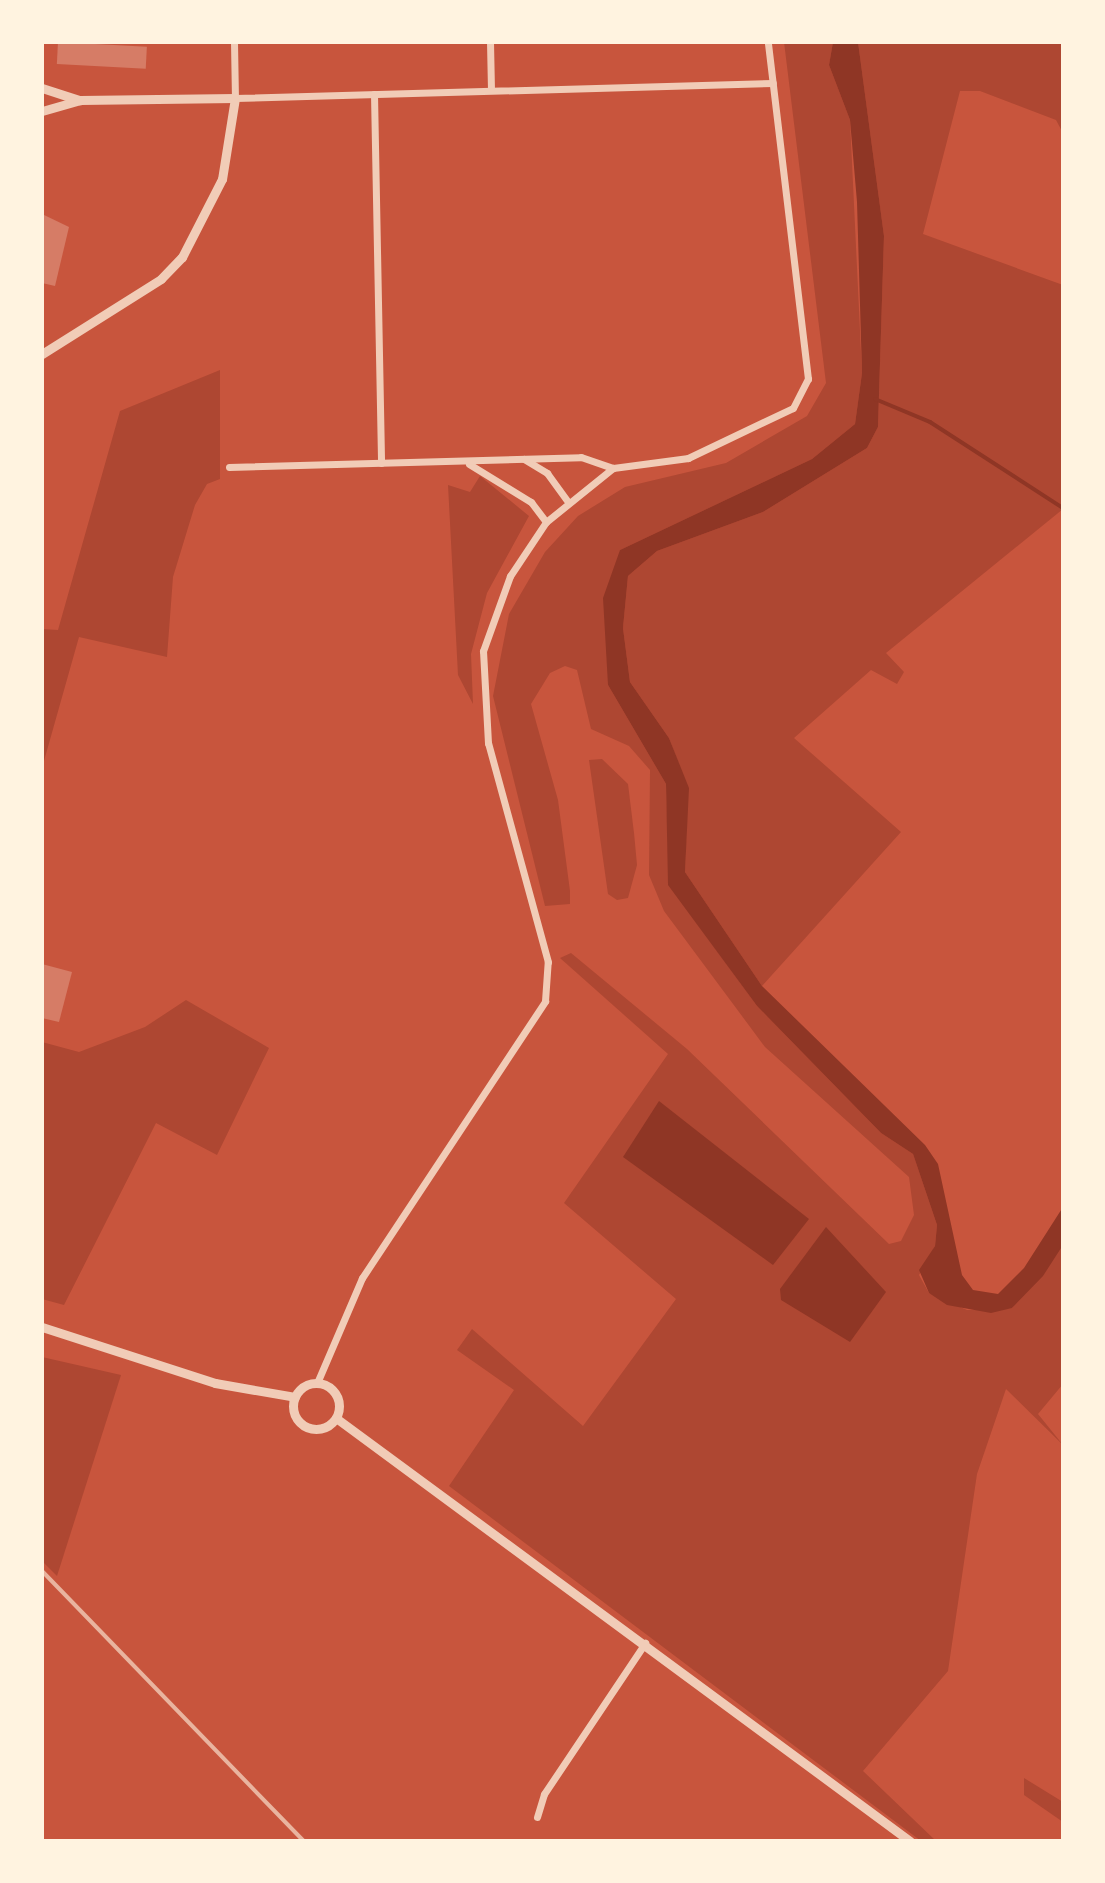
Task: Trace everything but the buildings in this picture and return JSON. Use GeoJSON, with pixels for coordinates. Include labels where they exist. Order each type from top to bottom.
{"type":"FeatureCollection","features":[{"type":"Feature","properties":{"kind":"street"},"geometry":{"type":"LineString","coordinates":[[42,354],[161,279],[182,257],[222,179],[235,98],[234,42]]}},
{"type":"Feature","properties":{"kind":"street"},"geometry":{"type":"LineString","coordinates":[[490,42],[491,90]]}},
{"type":"Feature","properties":{"kind":"street"},"geometry":{"type":"LineString","coordinates":[[42,1327],[215,1383],[295,1397],[317,1383],[362,1278],[545,1001],[548,962],[480,689],[491,616],[546,522],[567,501],[613,468],[699,454],[793,408],[804,390],[768,42]]}},
{"type":"Feature","properties":{"kind":"street"},"geometry":{"type":"LineString","coordinates":[[42,111],[80,100],[773,83]]}},
{"type":"Feature","properties":{"kind":"street"},"geometry":{"type":"LineString","coordinates":[[42,88],[80,100]]}},
{"type":"Feature","properties":{"kind":"street"},"geometry":{"type":"LineString","coordinates":[[374,94],[381,463]]}},
{"type":"Feature","properties":{"kind":"street"},"geometry":{"type":"LineString","coordinates":[[523,459],[547,473],[567,501]]}},
{"type":"Feature","properties":{"kind":"street"},"geometry":{"type":"LineString","coordinates":[[229,467],[600,459],[613,468]]}},
{"type":"Feature","properties":{"kind":"street"},"geometry":{"type":"LineString","coordinates":[[467,463],[531,502],[546,522]]}},
{"type":"Feature","properties":{"kind":"street"},"geometry":{"type":"LineString","coordinates":[[295,1397],[295,1414],[306,1427],[324,1428],[336,1418],[338,1398],[317,1383]]}},
{"type":"Feature","properties":{"kind":"street"},"geometry":{"type":"LineString","coordinates":[[336,1418],[646,1642],[910,1841]]}},
{"type":"Feature","properties":{"kind":"street"},"geometry":{"type":"LineString","coordinates":[[537,1817],[544,1794],[646,1642]]}},
{"type":"Feature","properties":{"kind":"shaded area"},"geometry":{"type":"Polygon","coordinates":[[[784,42],[833,42],[829,65],[850,120],[862,373],[855,424],[812,459],[620,550],[608,685],[666,784],[669,885],[757,1006],[881,1133],[913,1154],[937,1225],[935,1246],[919,1275],[929,1293],[967,1310],[1012,1308],[1063,1245],[1063,1384],[1038,1414],[1063,1445],[1006,1389],[977,1474],[948,1671],[863,1771],[936,1841],[921,1841],[449,1486],[514,1390],[457,1350],[472,1329],[583,1426],[676,1299],[564,1203],[668,1054],[560,958],[571,953],[687,1049],[889,1244],[901,1241],[914,1215],[909,1177],[765,1047],[664,911],[649,875],[650,770],[629,746],[591,729],[577,670],[565,666],[550,673],[531,704],[558,800],[570,891],[570,904],[545,906],[493,696],[509,614],[545,552],[578,516],[625,487],[726,463],[807,416],[826,383],[784,42]]]}},
{"type":"Feature","properties":{"kind":"shaded area"},"geometry":{"type":"Polygon","coordinates":[[[833,42],[858,42],[884,236],[878,427],[867,448],[763,512],[657,551],[628,576],[623,628],[630,682],[669,738],[689,788],[685,872],[762,986],[925,1145],[938,1164],[962,1275],[973,1290],[998,1294],[1024,1268],[1063,1207],[1063,1245],[1043,1276],[1012,1308],[991,1313],[947,1305],[929,1293],[919,1270],[935,1246],[937,1225],[913,1154],[881,1133],[757,1006],[668,885],[666,784],[608,685],[603,598],[620,550],[812,459],[855,424],[862,373],[857,202],[850,120],[829,65],[833,42]]]}},
{"type":"Feature","properties":{"kind":"shaded area"},"geometry":{"type":"Polygon","coordinates":[[[858,42],[1063,42],[1063,133],[1056,120],[980,91],[960,91],[923,234],[1063,285],[1063,509],[886,653],[904,672],[897,684],[871,670],[794,738],[901,832],[762,986],[685,872],[688,788],[669,738],[630,682],[623,628],[628,576],[657,551],[763,512],[867,448],[878,427],[884,236],[858,42]]]}},
{"type":"Feature","properties":{"kind":"shaded area"},"geometry":{"type":"Polygon","coordinates":[[[220,370],[220,479],[207,484],[195,505],[173,577],[167,657],[79,637],[42,768],[42,629],[58,630],[120,411],[220,370]]]}},
{"type":"Feature","properties":{"kind":"shaded area"},"geometry":{"type":"Polygon","coordinates":[[[480,476],[529,516],[487,593],[471,654],[473,704],[458,675],[448,485],[470,492],[480,476]]]}},
{"type":"Feature","properties":{"kind":"shaded area"},"geometry":{"type":"Polygon","coordinates":[[[602,759],[628,784],[634,833],[637,865],[628,898],[617,900],[608,894],[589,760],[602,759]]]}},
{"type":"Feature","properties":{"kind":"shaded area"},"geometry":{"type":"Polygon","coordinates":[[[186,1000],[269,1048],[217,1155],[156,1123],[64,1305],[42,1299],[42,1042],[79,1052],[145,1027],[186,1000]]]}},
{"type":"Feature","properties":{"kind":"shaded area"},"geometry":{"type":"Polygon","coordinates":[[[659,1101],[809,1219],[773,1265],[623,1157],[659,1101]]]}},
{"type":"Feature","properties":{"kind":"shaded area"},"geometry":{"type":"Polygon","coordinates":[[[826,1227],[886,1292],[850,1342],[781,1300],[780,1289],[826,1227]]]}},
{"type":"Feature","properties":{"kind":"shaded area"},"geometry":{"type":"Polygon","coordinates":[[[42,1357],[121,1375],[57,1576],[42,1561],[42,1357]]]}},
{"type":"Feature","properties":{"kind":"shaded area"},"geometry":{"type":"Polygon","coordinates":[[[1024,1778],[1063,1802],[1063,1822],[1024,1795],[1024,1778]]]}},
{"type":"Feature","properties":{"kind":"waterway"},"geometry":{"type":"LineString","coordinates":[[875,399],[930,422],[1063,508]]}},
{"type":"Feature","properties":{"kind":"railway"},"geometry":{"type":"LineString","coordinates":[[42,1571],[304,1841]]}}]}
